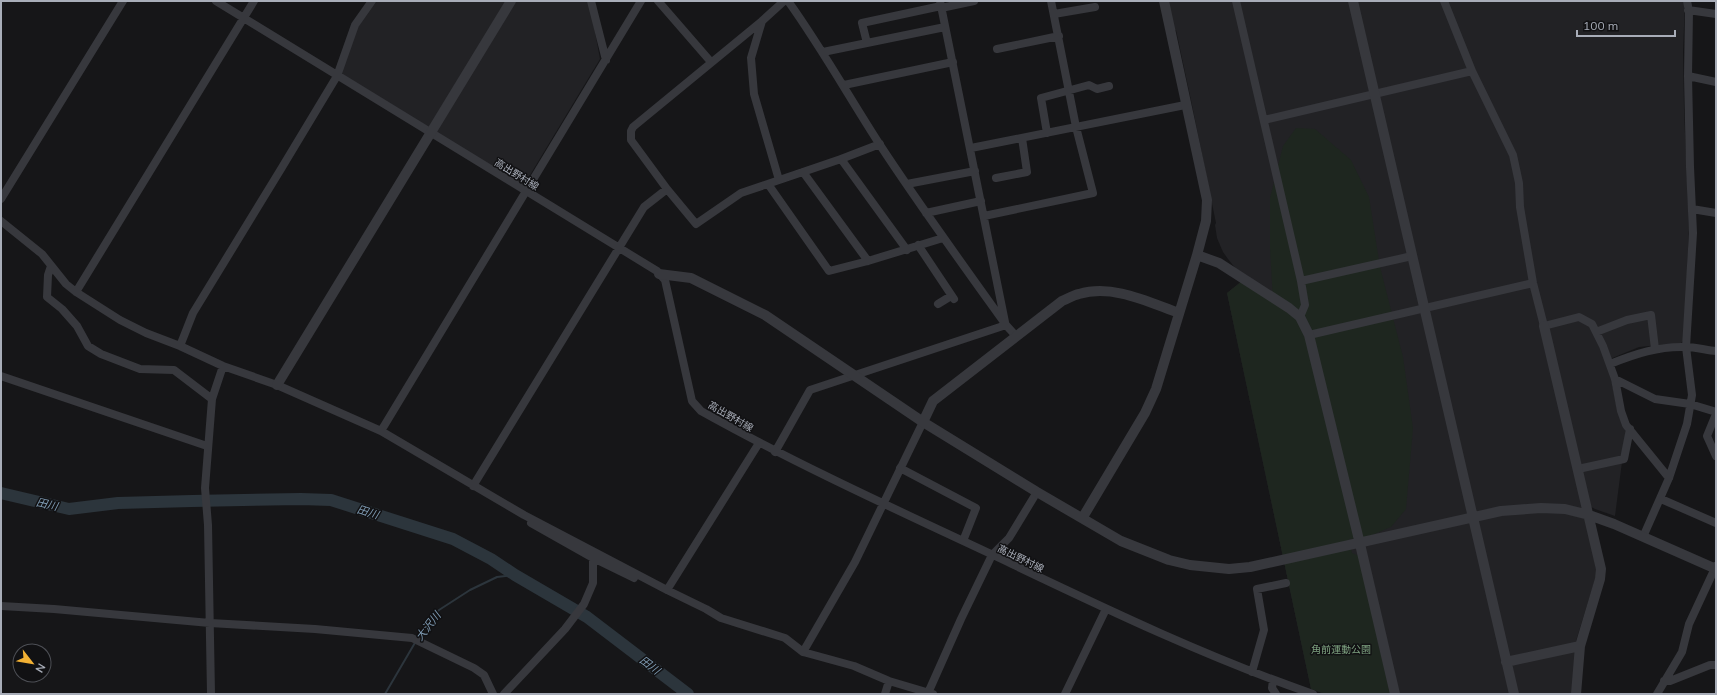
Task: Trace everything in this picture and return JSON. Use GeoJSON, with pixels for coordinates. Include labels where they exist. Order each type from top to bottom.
{"type":"FeatureCollection","features":[{"type":"Feature","properties":{"kind":"street"},"geometry":{"type":"LineString","coordinates":[[1,199],[123,1]]}},
{"type":"Feature","properties":{"kind":"street","name":"高出野村線"},"geometry":{"type":"LineString","coordinates":[[216,1],[336,76],[431,132],[659,274],[665,280],[692,401],[701,411],[776,452],[1106,609],[1252,672],[1313,694]]}},
{"type":"Feature","properties":{"kind":"street"},"geometry":{"type":"LineString","coordinates":[[76,292],[254,1]]}},
{"type":"Feature","properties":{"kind":"street"},"geometry":{"type":"LineString","coordinates":[[180,346],[193,313],[336,76],[355,25],[372,1]]}},
{"type":"Feature","properties":{"kind":"street"},"geometry":{"type":"LineString","coordinates":[[277,385],[511,1]]}},
{"type":"Feature","properties":{"kind":"street"},"geometry":{"type":"LineString","coordinates":[[591,1],[606,60]]}},
{"type":"Feature","properties":{"kind":"street"},"geometry":{"type":"LineString","coordinates":[[381,431],[525,191],[642,1]]}},
{"type":"Feature","properties":{"kind":"street"},"geometry":{"type":"LineString","coordinates":[[658,1],[711,62]]}},
{"type":"Feature","properties":{"kind":"street"},"geometry":{"type":"LineString","coordinates":[[784,1],[762,21],[633,127],[631,131],[631,140],[667,189],[696,224],[741,193],[880,144]]}},
{"type":"Feature","properties":{"kind":"street"},"geometry":{"type":"LineString","coordinates":[[788,1],[823,52],[880,144],[943,238],[1006,325],[1016,336]]}},
{"type":"Feature","properties":{"kind":"street"},"geometry":{"type":"LineString","coordinates":[[867,43],[862,23],[941,5],[974,1]]}},
{"type":"Feature","properties":{"kind":"street"},"geometry":{"type":"LineString","coordinates":[[984,216],[1093,193],[1076,127],[1051,1]]}},
{"type":"Feature","properties":{"kind":"street"},"geometry":{"type":"LineString","coordinates":[[1083,518],[1145,413],[1156,388],[1206,221],[1207,200],[1185,105],[1164,1]]}},
{"type":"Feature","properties":{"kind":"street"},"geometry":{"type":"LineString","coordinates":[[1236,1],[1301,281],[1305,305],[1300,317]]}},
{"type":"Feature","properties":{"kind":"street"},"geometry":{"type":"LineString","coordinates":[[1353,1],[1514,694]]}},
{"type":"Feature","properties":{"kind":"street"},"geometry":{"type":"LineString","coordinates":[[1444,1],[1472,71],[1513,155],[1519,182],[1520,207],[1533,283],[1599,560],[1600,579],[1580,646],[1576,694]]}},
{"type":"Feature","properties":{"kind":"street"},"geometry":{"type":"LineString","coordinates":[[1643,537],[1669,478],[1687,424],[1692,395],[1686,347],[1693,233],[1687,1]]}},
{"type":"Feature","properties":{"kind":"street"},"geometry":{"type":"LineString","coordinates":[[941,5],[1006,325]]}},
{"type":"Feature","properties":{"kind":"street"},"geometry":{"type":"LineString","coordinates":[[1054,14],[1095,7]]}},
{"type":"Feature","properties":{"kind":"street"},"geometry":{"type":"LineString","coordinates":[[1688,10],[1716,14]]}},
{"type":"Feature","properties":{"kind":"street"},"geometry":{"type":"LineString","coordinates":[[762,21],[751,58],[754,94],[779,180]]}},
{"type":"Feature","properties":{"kind":"street"},"geometry":{"type":"LineString","coordinates":[[823,52],[945,27]]}},
{"type":"Feature","properties":{"kind":"street"},"geometry":{"type":"LineString","coordinates":[[997,50],[1059,36]]}},
{"type":"Feature","properties":{"kind":"street"},"geometry":{"type":"LineString","coordinates":[[844,85],[953,62]]}},
{"type":"Feature","properties":{"kind":"street"},"geometry":{"type":"LineString","coordinates":[[1264,120],[1472,71]]}},
{"type":"Feature","properties":{"kind":"street"},"geometry":{"type":"LineString","coordinates":[[1688,76],[1716,82]]}},
{"type":"Feature","properties":{"kind":"street"},"geometry":{"type":"LineString","coordinates":[[1047,133],[1041,98],[1089,85],[1097,89],[1109,86]]}},
{"type":"Feature","properties":{"kind":"street"},"geometry":{"type":"LineString","coordinates":[[971,148],[1185,105]]}},
{"type":"Feature","properties":{"kind":"street"},"geometry":{"type":"LineString","coordinates":[[996,178],[1027,172],[1022,138]]}},
{"type":"Feature","properties":{"kind":"street"},"geometry":{"type":"LineString","coordinates":[[841,159],[907,250]]}},
{"type":"Feature","properties":{"kind":"street"},"geometry":{"type":"LineString","coordinates":[[907,184],[975,171]]}},
{"type":"Feature","properties":{"kind":"street"},"geometry":{"type":"LineString","coordinates":[[803,172],[868,261]]}},
{"type":"Feature","properties":{"kind":"street"},"geometry":{"type":"LineString","coordinates":[[768,184],[829,271],[907,250],[918,245],[943,238]]}},
{"type":"Feature","properties":{"kind":"street"},"geometry":{"type":"LineString","coordinates":[[473,486],[644,207],[667,189]]}},
{"type":"Feature","properties":{"kind":"street"},"geometry":{"type":"LineString","coordinates":[[926,213],[981,201]]}},
{"type":"Feature","properties":{"kind":"street"},"geometry":{"type":"LineString","coordinates":[[1692,209],[1716,213]]}},
{"type":"Feature","properties":{"kind":"street"},"geometry":{"type":"LineString","coordinates":[[1,221],[42,254],[66,284],[120,320],[146,333],[180,346],[223,366],[277,385],[381,431],[524,515],[721,618],[785,638],[803,652],[854,666],[889,681],[930,693],[961,619],[992,555],[1009,538],[1037,492]]}},
{"type":"Feature","properties":{"kind":"street"},"geometry":{"type":"LineString","coordinates":[[918,245],[953,297],[938,304]]}},
{"type":"Feature","properties":{"kind":"street"},"geometry":{"type":"LineString","coordinates":[[1197,254],[1228,269],[1289,308],[1300,317],[1309,335],[1395,694]]}},
{"type":"Feature","properties":{"kind":"street"},"geometry":{"type":"LineString","coordinates":[[1301,281],[1412,256]]}},
{"type":"Feature","properties":{"kind":"street"},"geometry":{"type":"LineString","coordinates":[[52,266],[48,275],[47,297],[62,309],[77,326],[88,346],[101,354],[140,368],[174,370],[212,399]]}},
{"type":"Feature","properties":{"kind":"street"},"geometry":{"type":"LineString","coordinates":[[659,274],[691,278],[765,315],[923,422],[1037,492],[1121,541],[1140,550],[1190,566],[1229,569],[1250,567],[1360,544],[1501,511],[1541,508],[1565,509],[1589,516],[1643,537],[1716,568],[1689,624],[1682,652],[1657,694]]}},
{"type":"Feature","properties":{"kind":"street"},"geometry":{"type":"LineString","coordinates":[[1309,335],[1533,283]]}},
{"type":"Feature","properties":{"kind":"street"},"geometry":{"type":"LineString","coordinates":[[803,652],[855,562],[933,401],[1062,301],[1080,294],[1098,291],[1118,292],[1179,312]]}},
{"type":"Feature","properties":{"kind":"street"},"geometry":{"type":"LineString","coordinates":[[1596,332],[1627,320],[1651,315],[1655,349]]}},
{"type":"Feature","properties":{"kind":"street"},"geometry":{"type":"LineString","coordinates":[[1544,326],[1579,317],[1592,324],[1610,364],[1615,379],[1620,411],[1626,425],[1669,478]]}},
{"type":"Feature","properties":{"kind":"street"},"geometry":{"type":"LineString","coordinates":[[776,452],[810,390],[1006,325]]}},
{"type":"Feature","properties":{"kind":"street"},"geometry":{"type":"LineString","coordinates":[[1610,364],[1655,349],[1686,347],[1716,351]]}},
{"type":"Feature","properties":{"kind":"street"},"geometry":{"type":"LineString","coordinates":[[211,694],[208,522],[205,491],[212,399],[223,366]]}},
{"type":"Feature","properties":{"kind":"street"},"geometry":{"type":"LineString","coordinates":[[1,376],[208,446]]}},
{"type":"Feature","properties":{"kind":"street"},"geometry":{"type":"LineString","coordinates":[[1615,379],[1655,399],[1690,404],[1716,413],[1707,436],[1716,456]]}},
{"type":"Feature","properties":{"kind":"street"},"geometry":{"type":"LineString","coordinates":[[1578,469],[1624,459],[1630,429]]}},
{"type":"Feature","properties":{"kind":"street"},"geometry":{"type":"LineString","coordinates":[[667,590],[758,443]]}},
{"type":"Feature","properties":{"kind":"street"},"geometry":{"type":"LineString","coordinates":[[900,468],[976,508],[963,541]]}},
{"type":"Feature","properties":{"kind":"street"},"geometry":{"type":"LineString","coordinates":[[1661,499],[1716,523]]}},
{"type":"Feature","properties":{"kind":"street"},"geometry":{"type":"LineString","coordinates":[[524,515],[527,521],[593,558],[654,587],[667,590]]}},
{"type":"Feature","properties":{"kind":"street"},"geometry":{"type":"LineString","coordinates":[[504,694],[565,629],[584,604],[593,583],[593,558]]}},
{"type":"Feature","properties":{"kind":"street"},"geometry":{"type":"LineString","coordinates":[[1252,672],[1264,630],[1257,589],[1286,583]]}},
{"type":"Feature","properties":{"kind":"street"},"geometry":{"type":"LineString","coordinates":[[1,606],[54,609],[210,623],[315,628],[412,638],[474,668],[484,675],[493,694]]}},
{"type":"Feature","properties":{"kind":"street"},"geometry":{"type":"LineString","coordinates":[[1065,694],[1106,609]]}},
{"type":"Feature","properties":{"kind":"street"},"geometry":{"type":"LineString","coordinates":[[1506,662],[1580,646]]}},
{"type":"Feature","properties":{"kind":"street"},"geometry":{"type":"LineString","coordinates":[[1664,681],[1670,681],[1710,665],[1716,665]]}},
{"type":"Feature","properties":{"kind":"street"},"geometry":{"type":"LineString","coordinates":[[1273,680],[1272,688],[1276,694]]}},
{"type":"Feature","properties":{"kind":"street"},"geometry":{"type":"LineString","coordinates":[[885,694],[889,681]]}},
{"type":"Feature","properties":{"kind":"shaded area"},"geometry":{"type":"Polygon","coordinates":[[[377,1],[506,1],[429,127],[340,73],[358,27],[377,1]]]}},
{"type":"Feature","properties":{"kind":"shaded area"},"geometry":{"type":"Polygon","coordinates":[[[515,1],[587,1],[590,5],[600,59],[524,185],[435,132],[515,1]]]}},
{"type":"Feature","properties":{"kind":"shaded area"},"geometry":{"type":"Polygon","coordinates":[[[1168,1],[1685,1],[1683,52],[1689,230],[1684,340],[1681,343],[1639,347],[1605,361],[1610,373],[1617,408],[1626,431],[1615,516],[1595,509],[1582,502],[1597,573],[1576,641],[1573,694],[1325,694],[1311,689],[1227,293],[1248,276],[1236,269],[1223,252],[1217,238],[1216,223],[1192,105],[1176,30],[1174,31],[1168,1]]]}},
{"type":"Feature","properties":{"kind":"green space","name":"角前運動公園"},"geometry":{"type":"Polygon","coordinates":[[[1296,128],[1315,129],[1351,160],[1369,197],[1380,267],[1403,357],[1413,428],[1406,509],[1391,527],[1365,538],[1349,539],[1352,553],[1359,556],[1390,694],[1325,694],[1311,689],[1227,293],[1241,282],[1273,301],[1270,249],[1270,198],[1283,146],[1296,128]]]}},
{"type":"Feature","properties":{"kind":"waterway","name":"田川"},"geometry":{"type":"LineString","coordinates":[[1,493],[69,509],[118,503],[301,499],[331,500],[453,539],[491,559],[515,575],[587,617],[688,694]]}},
{"type":"Feature","properties":{"kind":"waterway","name":"大沢川"},"geometry":{"type":"LineString","coordinates":[[418,638],[439,610],[470,590],[497,577],[515,575]]}},
{"type":"Feature","properties":{"kind":"waterway","name":"大沢川"},"geometry":{"type":"LineString","coordinates":[[385,694],[416,641]]}}]}
